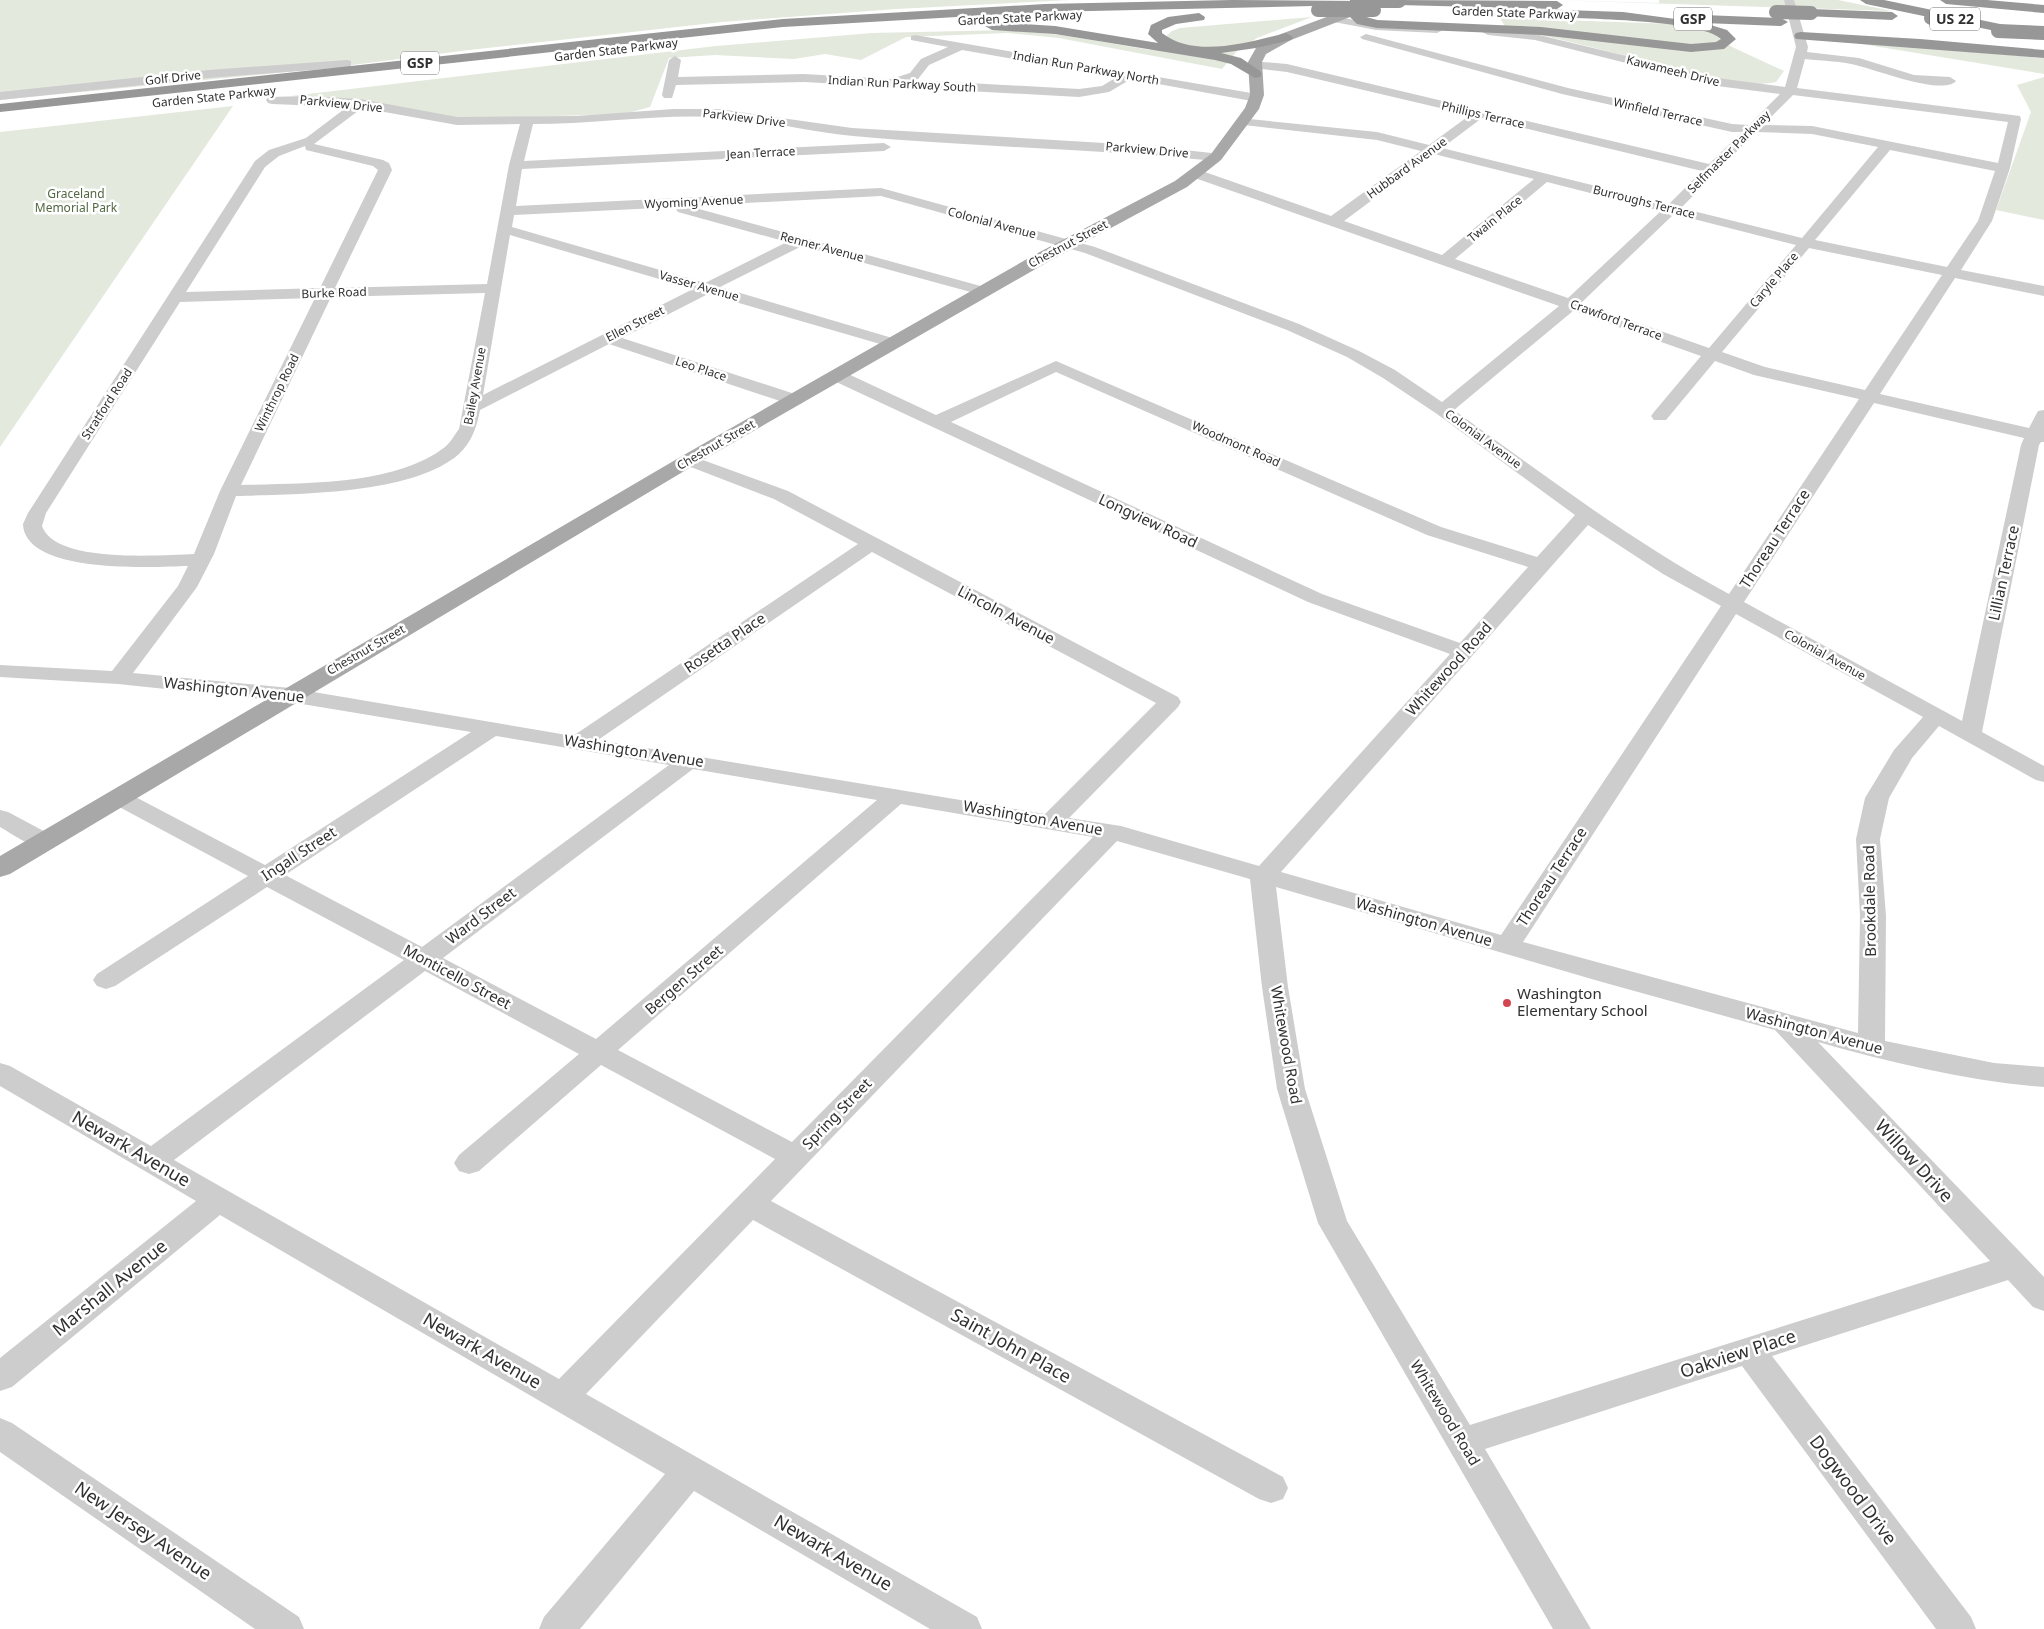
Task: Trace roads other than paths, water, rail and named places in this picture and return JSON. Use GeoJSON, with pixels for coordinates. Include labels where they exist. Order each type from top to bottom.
{"type":"FeatureCollection","features":[{"type":"Feature","properties":{"kind":"highway"},"geometry":{"type":"LineString","coordinates":[[839,19],[1099,0]]}},
{"type":"Feature","properties":{"kind":"highway","name":"US 22"},"geometry":{"type":"LineString","coordinates":[[1866,0],[2044,35]]}},
{"type":"Feature","properties":{"kind":"highway","name":"US 22"},"geometry":{"type":"LineString","coordinates":[[1946,0],[2044,9]]}},
{"type":"Feature","properties":{"kind":"highway","name":"Garden State Parkway"},"geometry":{"type":"LineString","coordinates":[[0,120],[783,33],[1056,16],[1318,10],[1399,1],[1670,8]]}},
{"type":"Feature","properties":{"kind":"highway"},"geometry":{"type":"LineString","coordinates":[[1370,4],[1358,12],[1356,17],[1362,21],[1378,24],[1541,31],[1692,48],[1719,46],[1729,39],[1721,31],[1699,25],[1605,16]]}},
{"type":"Feature","properties":{"kind":"highway","name":"Garden State Parkway"},"geometry":{"type":"LineString","coordinates":[[0,108],[349,71],[649,36],[839,19],[1108,5],[1370,4],[1605,16],[1931,18],[2044,21]]}},
{"type":"Feature","properties":{"kind":"highway","name":"Garden State Parkway"},"geometry":{"type":"LineString","coordinates":[[1698,9],[1778,17]]}},
{"type":"Feature","properties":{"kind":"highway"},"geometry":{"type":"LineString","coordinates":[[1255,69],[1230,56],[1189,48],[1160,39],[1155,34],[1155,29],[1165,22],[1184,18],[1318,10]]}},
{"type":"Feature","properties":{"kind":"highway","name":"Garden State Parkway"},"geometry":{"type":"LineString","coordinates":[[1811,18],[1826,24],[1903,27]]}},
{"type":"Feature","properties":{"kind":"highway"},"geometry":{"type":"LineString","coordinates":[[1826,24],[1958,36],[2044,49]]}},
{"type":"Feature","properties":{"kind":"highway"},"geometry":{"type":"LineString","coordinates":[[783,33],[974,26],[1047,29],[1209,54],[1255,69]]}},
{"type":"Feature","properties":{"kind":"highway"},"geometry":{"type":"LineString","coordinates":[[1922,28],[2044,35]]}},
{"type":"Feature","properties":{"kind":"highway"},"geometry":{"type":"LineString","coordinates":[[1801,36],[1937,44],[2044,54]]}},
{"type":"Feature","properties":{"kind":"highway"},"geometry":{"type":"LineString","coordinates":[[1189,48],[1237,49],[1286,37]]}},
{"type":"Feature","properties":{"kind":"main road"},"geometry":{"type":"LineString","coordinates":[[1257,98],[1255,69],[1261,51],[1286,37],[1370,4]]}},
{"type":"Feature","properties":{"kind":"main road","name":"Chestnut Street"},"geometry":{"type":"LineString","coordinates":[[0,868],[689,460],[838,376],[982,291],[1197,174],[1216,157],[1244,121],[1257,98]]}},
{"type":"Feature","properties":{"kind":"street"},"geometry":{"type":"LineString","coordinates":[[1789,0],[1801,36],[1801,55],[1794,84],[1789,92]]}},
{"type":"Feature","properties":{"kind":"street","name":"Kawameeh Drive"},"geometry":{"type":"LineString","coordinates":[[1333,19],[1384,28],[1522,34],[1698,79],[1789,92],[2015,119]]}},
{"type":"Feature","properties":{"kind":"street","name":"Winfield Terrace"},"geometry":{"type":"LineString","coordinates":[[1319,25],[1566,91],[1732,128],[1750,130],[1803,129],[2003,168]]}},
{"type":"Feature","properties":{"kind":"street","name":"Indian Run Parkway North"},"geometry":{"type":"LineString","coordinates":[[914,38],[1257,98]]}},
{"type":"Feature","properties":{"kind":"street"},"geometry":{"type":"LineString","coordinates":[[887,83],[906,79],[920,70],[925,62],[960,46]]}},
{"type":"Feature","properties":{"kind":"street"},"geometry":{"type":"LineString","coordinates":[[1801,55],[1859,62],[1913,79],[1950,81]]}},
{"type":"Feature","properties":{"kind":"street"},"geometry":{"type":"LineString","coordinates":[[658,114],[670,90],[675,60]]}},
{"type":"Feature","properties":{"kind":"street","name":"Golf Drive"},"geometry":{"type":"LineString","coordinates":[[0,96],[209,74],[347,64]]}},
{"type":"Feature","properties":{"kind":"street","name":"Phillips Terrace"},"geometry":{"type":"LineString","coordinates":[[1255,69],[1287,68],[1712,169]]}},
{"type":"Feature","properties":{"kind":"street"},"geometry":{"type":"LineString","coordinates":[[920,70],[936,80],[970,88]]}},
{"type":"Feature","properties":{"kind":"street","name":"Indian Run Parkway South"},"geometry":{"type":"LineString","coordinates":[[672,81],[795,78],[1084,93],[1105,89],[1128,76]]}},
{"type":"Feature","properties":{"kind":"street","name":"Selfmaster Parkway"},"geometry":{"type":"LineString","coordinates":[[1443,410],[1571,304],[1672,209],[1789,92]]}},
{"type":"Feature","properties":{"kind":"street","name":"Parkview Drive"},"geometry":{"type":"LineString","coordinates":[[272,100],[308,100],[360,104],[442,120],[527,121],[601,119],[658,114],[728,114],[864,133],[1138,149],[1216,157]]}},
{"type":"Feature","properties":{"kind":"street","name":"Stratford Road"},"geometry":{"type":"LineString","coordinates":[[200,560],[74,556],[45,546],[36,538],[33,528],[36,513],[260,164],[274,153],[305,145],[360,104]]}},
{"type":"Feature","properties":{"kind":"street","name":"Hubbard Avenue"},"geometry":{"type":"LineString","coordinates":[[1334,221],[1480,114]]}},
{"type":"Feature","properties":{"kind":"street","name":"Thoreau Terrace"},"geometry":{"type":"LineString","coordinates":[[1507,946],[1985,221],[2003,168],[2015,119]]}},
{"type":"Feature","properties":{"kind":"street","name":"Bailey Avenue"},"geometry":{"type":"LineString","coordinates":[[229,491],[360,483],[408,472],[437,459],[458,444],[468,429],[516,164],[527,121]]}},
{"type":"Feature","properties":{"kind":"street","name":"Burroughs Terrace"},"geometry":{"type":"LineString","coordinates":[[1244,121],[1364,134],[1432,149],[1806,243],[2044,292]]}},
{"type":"Feature","properties":{"kind":"street"},"geometry":{"type":"LineString","coordinates":[[797,124],[798,151]]}},
{"type":"Feature","properties":{"kind":"street","name":"Jean Terrace"},"geometry":{"type":"LineString","coordinates":[[516,164],[1007,141]]}},
{"type":"Feature","properties":{"kind":"street","name":"Caryle Place"},"geometry":{"type":"LineString","coordinates":[[1660,416],[1887,144]]}},
{"type":"Feature","properties":{"kind":"street","name":"Winthrop Road"},"geometry":{"type":"LineString","coordinates":[[118,678],[187,587],[229,491],[327,293],[385,168],[378,163],[305,145]]}},
{"type":"Feature","properties":{"kind":"street","name":"Crawford Terrace"},"geometry":{"type":"LineString","coordinates":[[1197,174],[1760,371],[2039,436]]}},
{"type":"Feature","properties":{"kind":"street","name":"Twain Place"},"geometry":{"type":"LineString","coordinates":[[1445,260],[1545,178]]}},
{"type":"Feature","properties":{"kind":"street","name":"Wyoming Avenue"},"geometry":{"type":"LineString","coordinates":[[508,211],[881,192]]}},
{"type":"Feature","properties":{"kind":"street","name":"Colonial Avenue"},"geometry":{"type":"LineString","coordinates":[[881,192],[1068,244],[1116,260],[1302,331],[1353,354],[1389,374],[1443,410],[1586,515],[1670,570],[2044,775]]}},
{"type":"Feature","properties":{"kind":"street","name":"Renner Avenue"},"geometry":{"type":"LineString","coordinates":[[662,203],[982,291]]}},
{"type":"Feature","properties":{"kind":"street","name":"Vasser Avenue"},"geometry":{"type":"LineString","coordinates":[[504,230],[893,343]]}},
{"type":"Feature","properties":{"kind":"street","name":"Ellen Street"},"geometry":{"type":"LineString","coordinates":[[471,408],[800,241]]}},
{"type":"Feature","properties":{"kind":"street","name":"Burke Road"},"geometry":{"type":"LineString","coordinates":[[176,297],[493,288]]}},
{"type":"Feature","properties":{"kind":"street","name":"Leo Place"},"geometry":{"type":"LineString","coordinates":[[607,338],[795,400]]}},
{"type":"Feature","properties":{"kind":"street","name":"Woodmont Road"},"geometry":{"type":"LineString","coordinates":[[936,422],[1056,366],[1434,531],[1541,565]]}},
{"type":"Feature","properties":{"kind":"street","name":"Longview Road"},"geometry":{"type":"LineString","coordinates":[[838,376],[1315,598],[1464,652]]}},
{"type":"Feature","properties":{"kind":"street","name":"Lillian Terrace"},"geometry":{"type":"LineString","coordinates":[[1970,734],[2030,445],[2039,436],[2044,415]]}},
{"type":"Feature","properties":{"kind":"street","name":"Lincoln Avenue"},"geometry":{"type":"LineString","coordinates":[[689,460],[781,495],[1170,702],[1052,821]]}},
{"type":"Feature","properties":{"kind":"street","name":"Whitewood Road"},"geometry":{"type":"LineString","coordinates":[[1573,1629],[1333,1223],[1291,1089],[1275,987],[1262,878],[1586,515]]}},
{"type":"Feature","properties":{"kind":"street","name":"Rosetta Place"},"geometry":{"type":"LineString","coordinates":[[579,742],[872,543]]}},
{"type":"Feature","properties":{"kind":"street","name":"Washington Avenue"},"geometry":{"type":"LineString","coordinates":[[0,671],[118,678],[290,695],[1112,832],[1507,946],[1871,1046],[1994,1073],[2044,1076]]}},
{"type":"Feature","properties":{"kind":"street","name":"Brookdale Road"},"geometry":{"type":"LineString","coordinates":[[1871,1046],[1872,916],[1868,839],[1877,798],[1902,755],[1936,716]]}},
{"type":"Feature","properties":{"kind":"street","name":"Ingall Street"},"geometry":{"type":"LineString","coordinates":[[106,980],[493,728]]}},
{"type":"Feature","properties":{"kind":"street","name":"Ward Street"},"geometry":{"type":"LineString","coordinates":[[152,1161],[690,761]]}},
{"type":"Feature","properties":{"kind":"street","name":"Bergen Street"},"geometry":{"type":"LineString","coordinates":[[469,1163],[898,795]]}},
{"type":"Feature","properties":{"kind":"street","name":"Monticello Street"},"geometry":{"type":"LineString","coordinates":[[118,797],[796,1157]]}},
{"type":"Feature","properties":{"kind":"street"},"geometry":{"type":"LineString","coordinates":[[0,817],[44,841]]}},
{"type":"Feature","properties":{"kind":"street","name":"Spring Street"},"geometry":{"type":"LineString","coordinates":[[562,1397],[1112,832]]}},
{"type":"Feature","properties":{"kind":"street","name":"Willow Drive"},"geometry":{"type":"LineString","coordinates":[[1784,1023],[2044,1298]]}},
{"type":"Feature","properties":{"kind":"street","name":"Newark Avenue"},"geometry":{"type":"LineString","coordinates":[[0,1073],[964,1629]]}},
{"type":"Feature","properties":{"kind":"street","name":"Marshall Avenue"},"geometry":{"type":"LineString","coordinates":[[0,1377],[219,1200]]}},
{"type":"Feature","properties":{"kind":"street","name":"Saint John Place"},"geometry":{"type":"LineString","coordinates":[[750,1204],[1271,1488]]}},
{"type":"Feature","properties":{"kind":"street","name":"Oakview Place"},"geometry":{"type":"LineString","coordinates":[[1462,1442],[2014,1266]]}},
{"type":"Feature","properties":{"kind":"street","name":"Dogwood Drive"},"geometry":{"type":"LineString","coordinates":[[1748,1350],[1958,1629]]}},
{"type":"Feature","properties":{"kind":"street","name":"New Jersey Avenue"},"geometry":{"type":"LineString","coordinates":[[0,1432],[286,1629]]}},
{"type":"Feature","properties":{"kind":"street"},"geometry":{"type":"LineString","coordinates":[[557,1629],[689,1471]]}},
{"type":"Feature","properties":{"kind":"place","name":"Washington Elementary School"},"geometry":{"type":"Point","coordinates":[1507,1003]}},
{"type":"Feature","properties":{"kind":"park label","name":"Graceland Memorial Park"},"geometry":{"type":"Point","coordinates":[76,201]}}]}
